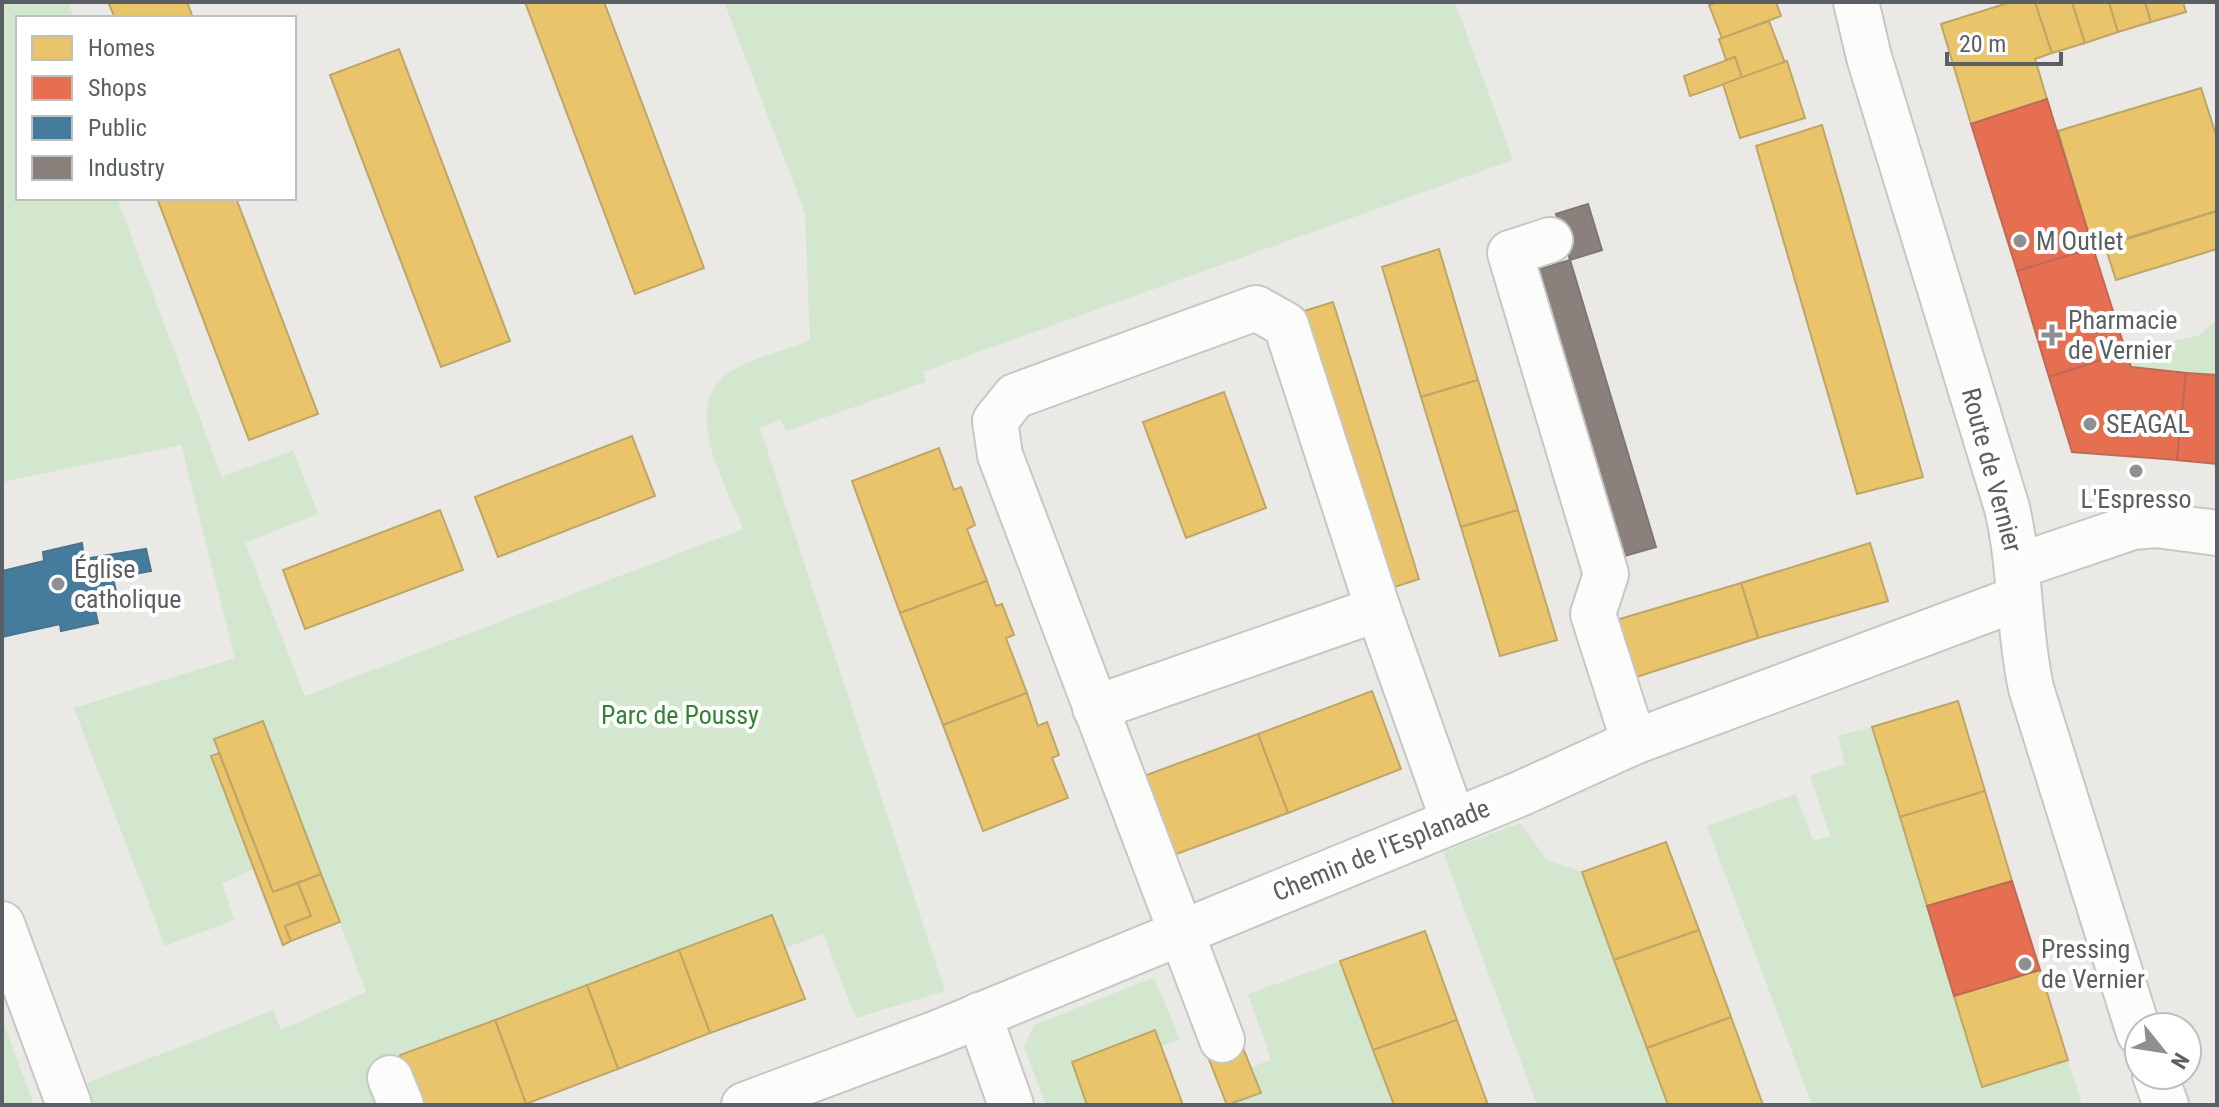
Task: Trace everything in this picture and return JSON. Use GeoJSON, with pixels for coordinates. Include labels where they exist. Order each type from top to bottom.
{"type":"FeatureCollection","features":[{"type":"Feature","properties":{"kind":"street","name":"Route de Vernier"},"geometry":{"type":"LineString","coordinates":[[1856,2],[1869,57],[2007,508],[2018,582],[2023,652],[2031,688],[2132,1011]]}},
{"type":"Feature","properties":{"kind":"street"},"geometry":{"type":"LineString","coordinates":[[1550,240],[1510,253],[1606,574],[1593,614],[1634,742]]}},
{"type":"Feature","properties":{"kind":"street"},"geometry":{"type":"LineString","coordinates":[[1222,1040],[1000,455],[995,421],[1015,396],[1256,308],[1286,325],[1378,609],[1453,820]]}},
{"type":"Feature","properties":{"kind":"street","name":"Chemin de l'Esplanade"},"geometry":{"type":"LineString","coordinates":[[744,1105],[1180,934],[2018,582],[2133,527],[2156,525],[2217,533]]}},
{"type":"Feature","properties":{"kind":"street"},"geometry":{"type":"LineString","coordinates":[[1095,708],[1378,609]]}},
{"type":"Feature","properties":{"kind":"street"},"geometry":{"type":"LineString","coordinates":[[2,924],[69,1105]]}},
{"type":"Feature","properties":{"kind":"street"},"geometry":{"type":"LineString","coordinates":[[979,1015],[1011,1105]]}},
{"type":"Feature","properties":{"kind":"green space","name":"Parc de Poussy"},"geometry":{"type":"Polygon","coordinates":[[[2,2],[68,2],[73,16],[16,16],[16,200],[118,200],[222,477],[293,450],[318,514],[245,543],[305,696],[743,529],[710,444],[707,422],[709,401],[717,383],[735,369],[810,340],[805,213],[724,2],[1455,2],[1513,160],[923,372],[926,382],[786,431],[781,419],[760,428],[945,991],[856,1018],[823,934],[785,948],[772,915],[372,1066],[385,1105],[94,1105],[87,1083],[273,1010],[281,1030],[366,992],[263,721],[214,740],[254,869],[222,883],[234,920],[165,946],[74,708],[235,658],[181,445],[2,482],[2,2]]]}},
{"type":"Feature","properties":{"kind":"green space"},"geometry":{"type":"Polygon","coordinates":[[[2217,320],[2217,375],[2131,367],[2126,352],[2199,335],[2217,320]]]}},
{"type":"Feature","properties":{"kind":"green space"},"geometry":{"type":"Polygon","coordinates":[[[1872,727],[1982,1087],[2068,1060],[2082,1105],[1812,1105],[1707,826],[1796,794],[1813,841],[1830,836],[1810,776],[1845,764],[1838,736],[1872,727]]]}},
{"type":"Feature","properties":{"kind":"green space"},"geometry":{"type":"Polygon","coordinates":[[[1520,823],[1547,860],[1582,872],[1668,1105],[1537,1105],[1443,852],[1520,823]]]}},
{"type":"Feature","properties":{"kind":"green space"},"geometry":{"type":"Polygon","coordinates":[[[1340,961],[1394,1105],[1232,1105],[1260,1093],[1251,1068],[1271,1059],[1248,994],[1340,961]]]}},
{"type":"Feature","properties":{"kind":"green space"},"geometry":{"type":"Polygon","coordinates":[[[1154,977],[1180,1040],[1161,1046],[1155,1031],[1072,1062],[1087,1105],[1046,1105],[1024,1047],[1034,1025],[1154,977]]]}},
{"type":"Feature","properties":{"kind":"green space"},"geometry":{"type":"Polygon","coordinates":[[[2,1019],[34,1105],[2,1105],[2,1019]]]}},
{"type":"Feature","properties":{"kind":"building: Homes"},"geometry":{"type":"Polygon","coordinates":[[[108,2],[187,2],[192,16],[114,16],[108,2]]]}},
{"type":"Feature","properties":{"kind":"building: Homes"},"geometry":{"type":"Polygon","coordinates":[[[525,2],[604,2],[704,268],[635,294],[525,2]]]}},
{"type":"Feature","properties":{"kind":"building: Homes"},"geometry":{"type":"Polygon","coordinates":[[[1718,2],[1776,2],[1781,16],[1722,38],[1709,5],[1718,2]]]}},
{"type":"Feature","properties":{"kind":"building: Homes"},"geometry":{"type":"Polygon","coordinates":[[[2011,2],[2035,2],[2052,53],[2035,59],[2047,99],[1971,124],[1941,24],[2011,2]]]}},
{"type":"Feature","properties":{"kind":"building: Homes"},"geometry":{"type":"Polygon","coordinates":[[[2035,2],[2072,2],[2085,43],[2052,53],[2035,2]]]}},
{"type":"Feature","properties":{"kind":"building: Homes"},"geometry":{"type":"Polygon","coordinates":[[[2072,2],[2109,2],[2118,32],[2085,43],[2072,2]]]}},
{"type":"Feature","properties":{"kind":"building: Homes"},"geometry":{"type":"Polygon","coordinates":[[[2109,2],[2145,2],[2151,22],[2118,32],[2109,2]]]}},
{"type":"Feature","properties":{"kind":"building: Homes"},"geometry":{"type":"Polygon","coordinates":[[[2145,2],[2183,2],[2186,12],[2151,22],[2145,2]]]}},
{"type":"Feature","properties":{"kind":"building: Homes"},"geometry":{"type":"Polygon","coordinates":[[[1769,21],[1785,63],[1742,78],[1735,57],[1726,60],[1719,39],[1769,21]]]}},
{"type":"Feature","properties":{"kind":"building: Homes"},"geometry":{"type":"Polygon","coordinates":[[[399,49],[510,341],[441,367],[330,75],[399,49]]]}},
{"type":"Feature","properties":{"kind":"building: Homes"},"geometry":{"type":"Polygon","coordinates":[[[1735,57],[1742,78],[1690,96],[1684,76],[1735,57]]]}},
{"type":"Feature","properties":{"kind":"building: Homes"},"geometry":{"type":"Polygon","coordinates":[[[1787,61],[1805,118],[1740,138],[1723,84],[1787,61]]]}},
{"type":"Feature","properties":{"kind":"building: Homes"},"geometry":{"type":"Polygon","coordinates":[[[2201,88],[2217,138],[2217,211],[2093,248],[2058,131],[2201,88]]]}},
{"type":"Feature","properties":{"kind":"building: Homes"},"geometry":{"type":"Polygon","coordinates":[[[1822,125],[1923,477],[1857,494],[1756,146],[1822,125]]]}},
{"type":"Feature","properties":{"kind":"building: Homes"},"geometry":{"type":"Polygon","coordinates":[[[158,200],[237,200],[318,414],[249,440],[158,200]]]}},
{"type":"Feature","properties":{"kind":"building: Homes"},"geometry":{"type":"Polygon","coordinates":[[[2217,211],[2217,249],[2116,280],[2105,246],[2217,211]]]}},
{"type":"Feature","properties":{"kind":"building: Homes"},"geometry":{"type":"Polygon","coordinates":[[[1439,249],[1478,380],[1421,397],[1382,267],[1439,249]]]}},
{"type":"Feature","properties":{"kind":"building: Homes"},"geometry":{"type":"Polygon","coordinates":[[[1333,302],[1419,579],[1388,589],[1301,312],[1333,302]]]}},
{"type":"Feature","properties":{"kind":"building: Homes"},"geometry":{"type":"Polygon","coordinates":[[[1478,380],[1518,510],[1461,527],[1421,397],[1478,380]]]}},
{"type":"Feature","properties":{"kind":"building: Homes"},"geometry":{"type":"Polygon","coordinates":[[[1224,392],[1266,508],[1186,538],[1143,422],[1224,392]]]}},
{"type":"Feature","properties":{"kind":"building: Homes"},"geometry":{"type":"Polygon","coordinates":[[[632,436],[655,496],[498,557],[475,497],[632,436]]]}},
{"type":"Feature","properties":{"kind":"building: Homes"},"geometry":{"type":"Polygon","coordinates":[[[939,448],[954,490],[961,487],[975,525],[967,529],[987,581],[900,613],[852,481],[939,448]]]}},
{"type":"Feature","properties":{"kind":"building: Homes"},"geometry":{"type":"Polygon","coordinates":[[[440,510],[463,570],[305,629],[283,570],[440,510]]]}},
{"type":"Feature","properties":{"kind":"building: Homes"},"geometry":{"type":"Polygon","coordinates":[[[1518,510],[1557,640],[1500,656],[1461,527],[1518,510]]]}},
{"type":"Feature","properties":{"kind":"building: Homes"},"geometry":{"type":"Polygon","coordinates":[[[1870,543],[1888,601],[1758,638],[1741,583],[1870,543]]]}},
{"type":"Feature","properties":{"kind":"building: Homes"},"geometry":{"type":"Polygon","coordinates":[[[987,581],[996,606],[1002,604],[1014,635],[1006,638],[1027,693],[943,725],[900,613],[987,581]]]}},
{"type":"Feature","properties":{"kind":"building: Homes"},"geometry":{"type":"Polygon","coordinates":[[[1741,583],[1758,638],[1630,679],[1613,621],[1741,583]]]}},
{"type":"Feature","properties":{"kind":"building: Homes"},"geometry":{"type":"Polygon","coordinates":[[[1372,691],[1401,769],[1288,813],[1258,734],[1372,691]]]}},
{"type":"Feature","properties":{"kind":"building: Homes"},"geometry":{"type":"Polygon","coordinates":[[[1027,693],[1038,726],[1047,722],[1059,755],[1052,758],[1068,798],[983,831],[943,725],[1027,693]]]}},
{"type":"Feature","properties":{"kind":"building: Homes"},"geometry":{"type":"Polygon","coordinates":[[[1958,701],[1985,791],[1900,817],[1872,727],[1958,701]]]}},
{"type":"Feature","properties":{"kind":"building: Homes"},"geometry":{"type":"Polygon","coordinates":[[[263,721],[321,874],[273,892],[214,739],[263,721]]]}},
{"type":"Feature","properties":{"kind":"building: Homes"},"geometry":{"type":"Polygon","coordinates":[[[1258,734],[1288,813],[1171,856],[1141,777],[1258,734]]]}},
{"type":"Feature","properties":{"kind":"building: Homes"},"geometry":{"type":"Polygon","coordinates":[[[219,753],[273,892],[298,883],[311,916],[285,926],[291,941],[283,945],[211,756],[219,753]]]}},
{"type":"Feature","properties":{"kind":"building: Homes"},"geometry":{"type":"Polygon","coordinates":[[[1985,791],[2012,881],[1927,906],[1900,817],[1985,791]]]}},
{"type":"Feature","properties":{"kind":"building: Homes"},"geometry":{"type":"Polygon","coordinates":[[[1666,842],[1699,930],[1614,960],[1582,872],[1666,842]]]}},
{"type":"Feature","properties":{"kind":"building: Homes"},"geometry":{"type":"Polygon","coordinates":[[[321,874],[340,922],[291,941],[285,926],[311,916],[298,883],[321,874]]]}},
{"type":"Feature","properties":{"kind":"building: Homes"},"geometry":{"type":"Polygon","coordinates":[[[772,915],[805,999],[710,1033],[679,950],[772,915]]]}},
{"type":"Feature","properties":{"kind":"building: Homes"},"geometry":{"type":"Polygon","coordinates":[[[1699,930],[1731,1017],[1647,1048],[1614,960],[1699,930]]]}},
{"type":"Feature","properties":{"kind":"building: Homes"},"geometry":{"type":"Polygon","coordinates":[[[1425,931],[1457,1020],[1373,1050],[1340,961],[1425,931]]]}},
{"type":"Feature","properties":{"kind":"building: Homes"},"geometry":{"type":"Polygon","coordinates":[[[679,950],[710,1033],[618,1069],[587,985],[679,950]]]}},
{"type":"Feature","properties":{"kind":"building: Homes"},"geometry":{"type":"Polygon","coordinates":[[[2040,970],[2068,1060],[1982,1087],[1954,996],[2040,970]]]}},
{"type":"Feature","properties":{"kind":"building: Homes"},"geometry":{"type":"Polygon","coordinates":[[[587,985],[618,1069],[526,1104],[495,1020],[587,985]]]}},
{"type":"Feature","properties":{"kind":"building: Homes"},"geometry":{"type":"Polygon","coordinates":[[[1731,1017],[1763,1105],[1668,1105],[1647,1048],[1731,1017]]]}},
{"type":"Feature","properties":{"kind":"building: Homes"},"geometry":{"type":"Polygon","coordinates":[[[495,1020],[526,1104],[419,1105],[400,1055],[495,1020]]]}},
{"type":"Feature","properties":{"kind":"building: Homes"},"geometry":{"type":"Polygon","coordinates":[[[1457,1020],[1488,1105],[1394,1105],[1373,1050],[1457,1020]]]}},
{"type":"Feature","properties":{"kind":"building: Homes"},"geometry":{"type":"Polygon","coordinates":[[[1155,1030],[1183,1105],[1087,1105],[1072,1062],[1155,1030]]]}},
{"type":"Feature","properties":{"kind":"building: Homes"},"geometry":{"type":"Polygon","coordinates":[[[1237,1033],[1261,1093],[1227,1105],[1204,1047],[1237,1033]]]}},
{"type":"Feature","properties":{"kind":"building: Shops"},"geometry":{"type":"Polygon","coordinates":[[[2047,99],[2093,248],[2017,271],[1971,124],[2047,99]]]}},
{"type":"Feature","properties":{"kind":"building: Shops"},"geometry":{"type":"Polygon","coordinates":[[[2093,248],[2126,352],[2049,377],[2017,271],[2093,248]]]}},
{"type":"Feature","properties":{"kind":"building: Shops"},"geometry":{"type":"Polygon","coordinates":[[[2126,352],[2131,367],[2186,373],[2177,460],[2072,452],[2049,377],[2126,352]]]}},
{"type":"Feature","properties":{"kind":"building: Shops"},"geometry":{"type":"Polygon","coordinates":[[[2186,373],[2217,375],[2217,464],[2177,460],[2186,373]]]}},
{"type":"Feature","properties":{"kind":"building: Shops"},"geometry":{"type":"Polygon","coordinates":[[[2012,881],[2040,970],[1954,996],[1927,906],[2012,881]]]}},
{"type":"Feature","properties":{"kind":"building: Public","name":"Église catholique"},"geometry":{"type":"Polygon","coordinates":[[[82,543],[84,559],[146,549],[151,571],[113,578],[116,591],[107,607],[95,610],[98,623],[61,631],[60,624],[2,637],[2,571],[44,561],[43,552],[82,543]]]}},
{"type":"Feature","properties":{"kind":"building: Industry"},"geometry":{"type":"Polygon","coordinates":[[[1588,204],[1602,250],[1570,260],[1556,214],[1588,204]]]}},
{"type":"Feature","properties":{"kind":"building: Industry"},"geometry":{"type":"Polygon","coordinates":[[[1570,260],[1656,547],[1621,557],[1536,270],[1570,260]]]}},
{"type":"Feature","properties":{"kind":"place","name":"M Outlet"},"geometry":{"type":"Point","coordinates":[2020,241]}},
{"type":"Feature","properties":{"kind":"place","name":"Pharmacie de Vernier"},"geometry":{"type":"Point","coordinates":[2052,335]}},
{"type":"Feature","properties":{"kind":"place","name":"SEAGAL"},"geometry":{"type":"Point","coordinates":[2090,424]}},
{"type":"Feature","properties":{"kind":"place","name":"L'Espresso"},"geometry":{"type":"Point","coordinates":[2136,471]}},
{"type":"Feature","properties":{"kind":"place","name":"Église catholique"},"geometry":{"type":"Point","coordinates":[58,584]}},
{"type":"Feature","properties":{"kind":"place","name":"Pressing de Vernier"},"geometry":{"type":"Point","coordinates":[2025,964]}}]}
